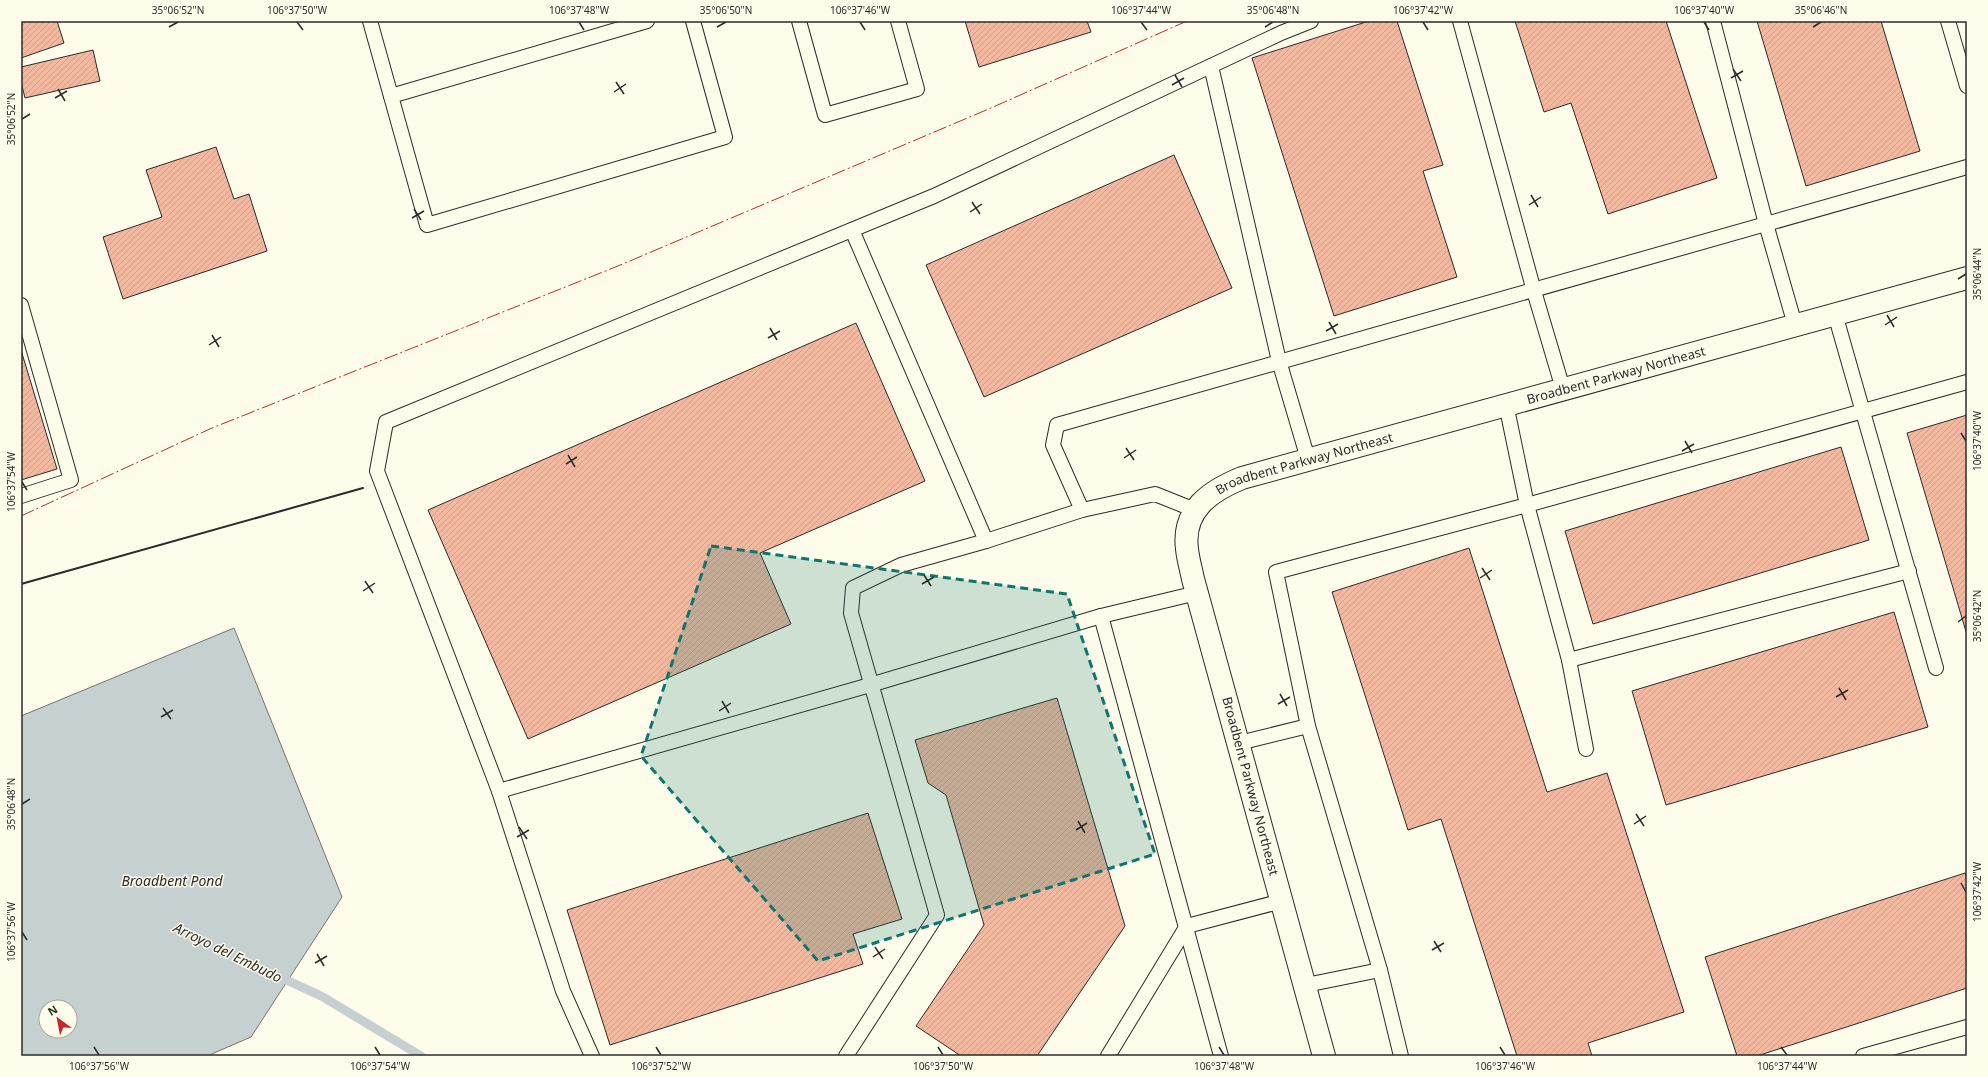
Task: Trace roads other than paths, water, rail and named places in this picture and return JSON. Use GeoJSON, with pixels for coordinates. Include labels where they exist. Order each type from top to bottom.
{"type":"FeatureCollection","features":[{"type":"Feature","properties":{"kind":"street","name":"Broadbent Parkway Northeast"},"geometry":{"type":"LineString","coordinates":[[1324,1056],[1306,985],[1197,593],[1187,548],[1188,528],[1195,510],[1204,499],[1224,485],[1242,478],[1967,278]]}},
{"type":"Feature","properties":{"kind":"lane"},"geometry":{"type":"LineString","coordinates":[[370,21],[427,225],[725,136],[693,21]]}},
{"type":"Feature","properties":{"kind":"lane"},"geometry":{"type":"LineString","coordinates":[[391,96],[647,21]]}},
{"type":"Feature","properties":{"kind":"lane"},"geometry":{"type":"LineString","coordinates":[[799,21],[825,115],[918,89],[898,21]]}},
{"type":"Feature","properties":{"kind":"lane"},"geometry":{"type":"LineString","coordinates":[[592,1056],[563,991],[499,791],[377,471],[386,422],[934,196],[1281,33],[1311,21]]}},
{"type":"Feature","properties":{"kind":"lane"},"geometry":{"type":"LineString","coordinates":[[1460,21],[1534,291],[1563,389]]}},
{"type":"Feature","properties":{"kind":"lane"},"geometry":{"type":"LineString","coordinates":[[1714,21],[1766,224],[1795,325]]}},
{"type":"Feature","properties":{"kind":"lane"},"geometry":{"type":"LineString","coordinates":[[1948,21],[1967,86]]}},
{"type":"Feature","properties":{"kind":"lane"},"geometry":{"type":"LineString","coordinates":[[1211,66],[1279,361],[1308,459]]}},
{"type":"Feature","properties":{"kind":"lane"},"geometry":{"type":"LineString","coordinates":[[1082,510],[1053,445],[1057,425],[1967,167]]}},
{"type":"Feature","properties":{"kind":"lane"},"geometry":{"type":"LineString","coordinates":[[852,230],[986,541]]}},
{"type":"Feature","properties":{"kind":"lane"},"geometry":{"type":"LineString","coordinates":[[21,305],[71,480],[21,496]]}},
{"type":"Feature","properties":{"kind":"lane"},"geometry":{"type":"LineString","coordinates":[[1836,314],[1936,668]]}},
{"type":"Feature","properties":{"kind":"lane"},"geometry":{"type":"LineString","coordinates":[[1401,1056],[1380,970],[1308,726],[1276,572],[1527,505],[1967,382]]}},
{"type":"Feature","properties":{"kind":"lane"},"geometry":{"type":"LineString","coordinates":[[1506,404],[1527,505],[1569,660],[1586,749]]}},
{"type":"Feature","properties":{"kind":"lane"},"geometry":{"type":"LineString","coordinates":[[846,1056],[937,915],[870,685],[851,613],[853,588],[902,565],[986,541],[1082,510],[1155,494],[1195,510]]}},
{"type":"Feature","properties":{"kind":"lane"},"geometry":{"type":"LineString","coordinates":[[1569,660],[1909,571]]}},
{"type":"Feature","properties":{"kind":"lane"},"geometry":{"type":"LineString","coordinates":[[499,791],[870,685],[1101,616],[1197,593]]}},
{"type":"Feature","properties":{"kind":"lane"},"geometry":{"type":"LineString","coordinates":[[1101,616],[1222,1056]]}},
{"type":"Feature","properties":{"kind":"lane"},"geometry":{"type":"LineString","coordinates":[[1239,742],[1308,726]]}},
{"type":"Feature","properties":{"kind":"lane"},"geometry":{"type":"LineString","coordinates":[[1108,1056],[1187,926],[1282,901]]}},
{"type":"Feature","properties":{"kind":"lane"},"geometry":{"type":"LineString","coordinates":[[1306,985],[1380,970]]}},
{"type":"Feature","properties":{"kind":"lane"},"geometry":{"type":"LineString","coordinates":[[1863,1056],[1967,1027]]}},
{"type":"Feature","properties":{"kind":"water","name":"Broadbent Pond"},"geometry":{"type":"Polygon","coordinates":[[[234,628],[342,897],[251,1037],[207,1056],[21,1056],[21,716],[234,628]]]}},
{"type":"Feature","properties":{"kind":"waterway","name":"Arroyo del Embudo"},"geometry":{"type":"LineString","coordinates":[[278,976],[323,997],[421,1056]]}}]}
